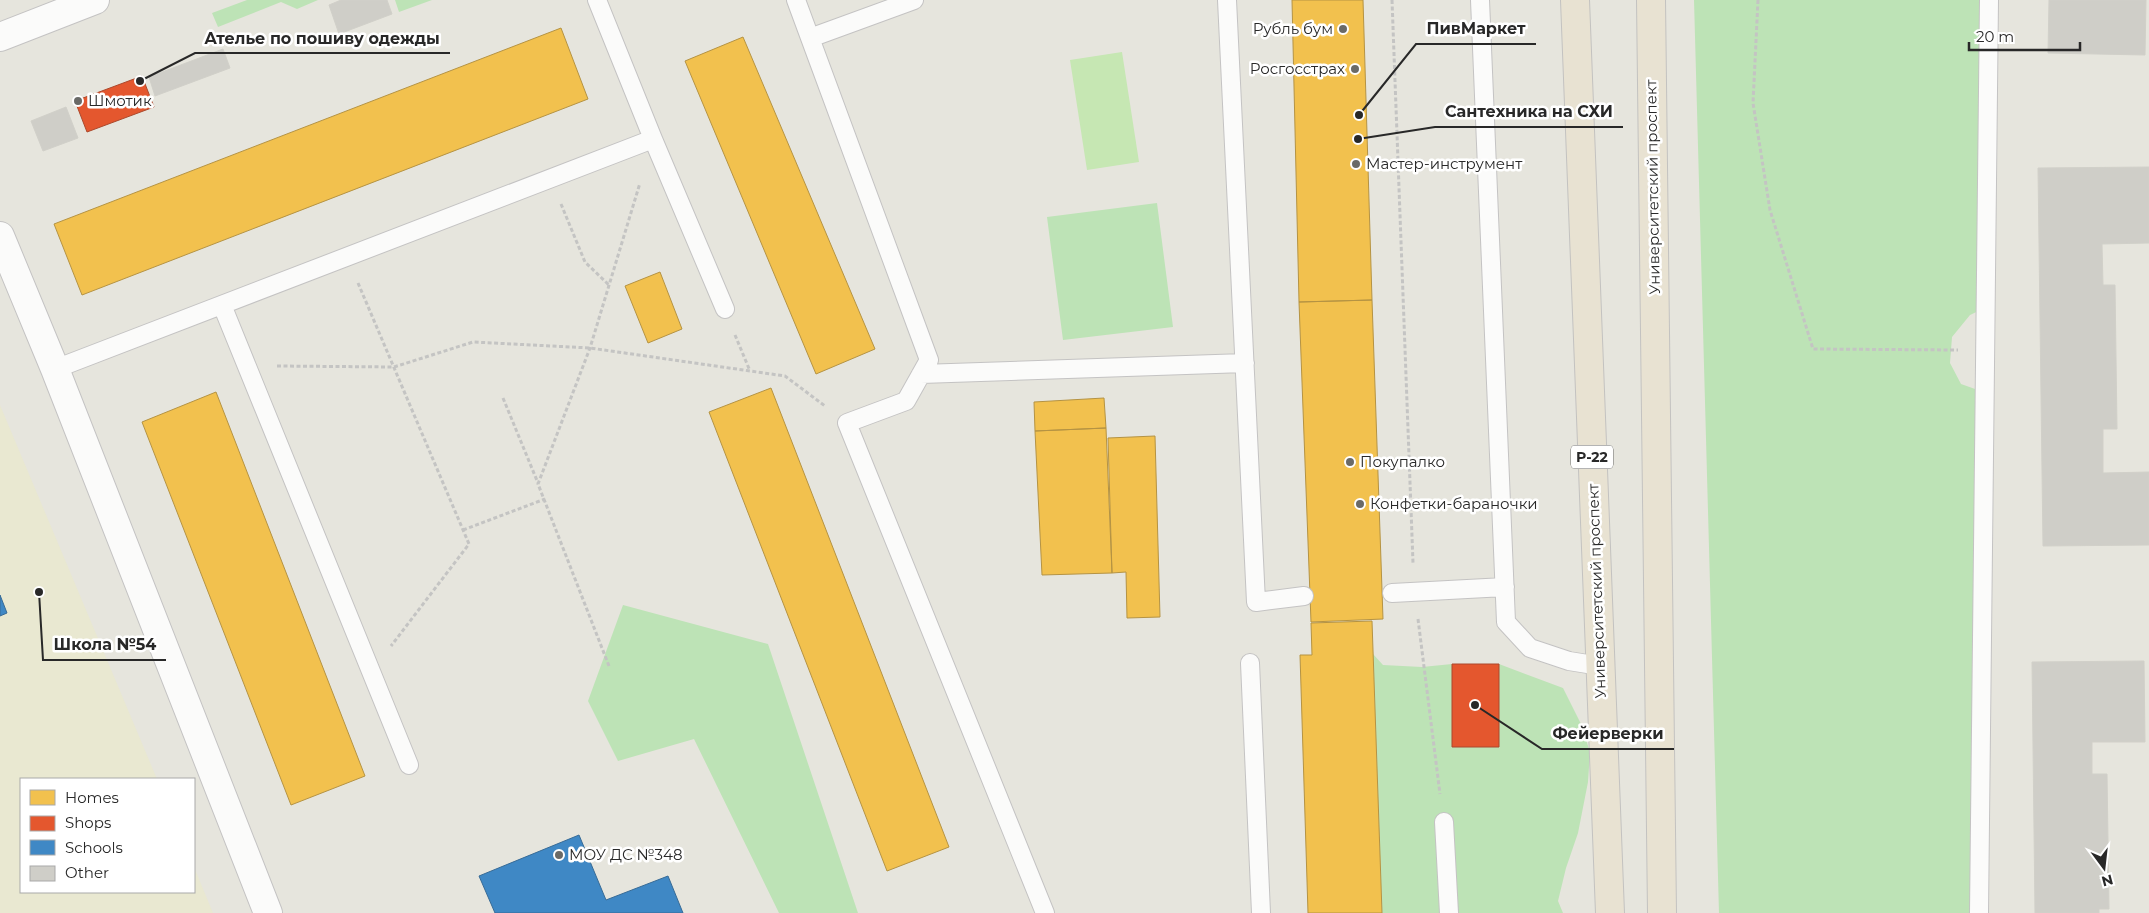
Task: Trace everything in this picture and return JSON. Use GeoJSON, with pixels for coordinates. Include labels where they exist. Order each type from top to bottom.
{"type":"FeatureCollection","features":[{"type":"Feature","properties":{"kind":"highway","name":"Университетский проспект"},"geometry":{"type":"LineString","coordinates":[[1575,0],[1610,913]]}},
{"type":"Feature","properties":{"kind":"highway","name":"Университетский проспект"},"geometry":{"type":"LineString","coordinates":[[1650,0],[1662,913]]}},
{"type":"Feature","properties":{"kind":"street"},"geometry":{"type":"LineString","coordinates":[[0,37],[95,0]]}},
{"type":"Feature","properties":{"kind":"street"},"geometry":{"type":"LineString","coordinates":[[0,236],[55,369],[268,913]]}},
{"type":"Feature","properties":{"kind":"lane"},"geometry":{"type":"LineString","coordinates":[[796,0],[929,360],[906,401],[848,423],[1045,913]]}},
{"type":"Feature","properties":{"kind":"lane"},"geometry":{"type":"LineString","coordinates":[[810,38],[914,0]]}},
{"type":"Feature","properties":{"kind":"lane"},"geometry":{"type":"LineString","coordinates":[[1227,0],[1256,602],[1304,596]]}},
{"type":"Feature","properties":{"kind":"lane"},"geometry":{"type":"LineString","coordinates":[[1480,0],[1506,622],[1530,648],[1569,661],[1600,666]]}},
{"type":"Feature","properties":{"kind":"lane"},"geometry":{"type":"LineString","coordinates":[[1978,913],[1989,0]]}},
{"type":"Feature","properties":{"kind":"lane"},"geometry":{"type":"LineString","coordinates":[[600,1],[653,139],[725,309]]}},
{"type":"Feature","properties":{"kind":"lane"},"geometry":{"type":"LineString","coordinates":[[55,369],[653,139]]}},
{"type":"Feature","properties":{"kind":"lane"},"geometry":{"type":"LineString","coordinates":[[222,305],[409,765]]}},
{"type":"Feature","properties":{"kind":"lane"},"geometry":{"type":"LineString","coordinates":[[921,374],[1245,363]]}},
{"type":"Feature","properties":{"kind":"lane"},"geometry":{"type":"LineString","coordinates":[[1392,593],[1505,587]]}},
{"type":"Feature","properties":{"kind":"lane"},"geometry":{"type":"LineString","coordinates":[[1250,663],[1261,913]]}},
{"type":"Feature","properties":{"kind":"lane"},"geometry":{"type":"LineString","coordinates":[[1444,822],[1449,913]]}},
{"type":"Feature","properties":{"kind":"path"},"geometry":{"type":"LineString","coordinates":[[1392,0],[1414,592],[1444,822]]}},
{"type":"Feature","properties":{"kind":"path"},"geometry":{"type":"LineString","coordinates":[[1758,0],[1753,103],[1765,181],[1770,210],[1813,349],[1985,350]]}},
{"type":"Feature","properties":{"kind":"path"},"geometry":{"type":"LineString","coordinates":[[538,484],[590,348],[653,139]]}},
{"type":"Feature","properties":{"kind":"path"},"geometry":{"type":"LineString","coordinates":[[551,178],[585,262],[609,285]]}},
{"type":"Feature","properties":{"kind":"path"},"geometry":{"type":"LineString","coordinates":[[347,257],[469,544],[371,672]]}},
{"type":"Feature","properties":{"kind":"path"},"geometry":{"type":"LineString","coordinates":[[725,309],[750,371]]}},
{"type":"Feature","properties":{"kind":"path"},"geometry":{"type":"LineString","coordinates":[[247,366],[394,367],[473,342],[590,348],[785,376],[848,423]]}},
{"type":"Feature","properties":{"kind":"path"},"geometry":{"type":"LineString","coordinates":[[503,398],[545,500],[609,666]]}},
{"type":"Feature","properties":{"kind":"path"},"geometry":{"type":"LineString","coordinates":[[464,530],[545,500]]}},
{"type":"Feature","properties":{"kind":"shaded area"},"geometry":{"type":"Polygon","coordinates":[[[0,405],[157,778],[20,778],[20,893],[195,893],[195,869],[213,913],[0,913],[0,405]]]}},
{"type":"Feature","properties":{"kind":"green space"},"geometry":{"type":"Polygon","coordinates":[[[247,0],[318,0],[297,9],[281,2],[218,27],[212,13],[247,0]]]}},
{"type":"Feature","properties":{"kind":"green space"},"geometry":{"type":"Polygon","coordinates":[[[395,0],[432,0],[399,12],[395,0]]]}},
{"type":"Feature","properties":{"kind":"green space"},"geometry":{"type":"Polygon","coordinates":[[[1694,0],[1996,0],[1991,305],[1970,315],[1952,337],[1950,363],[1961,384],[1992,395],[1982,913],[1719,913],[1694,0]]]}},
{"type":"Feature","properties":{"kind":"green space"},"geometry":{"type":"Polygon","coordinates":[[[1122,52],[1139,162],[1087,170],[1070,60],[1122,52]]]}},
{"type":"Feature","properties":{"kind":"green space"},"geometry":{"type":"Polygon","coordinates":[[[1157,203],[1173,327],[1063,340],[1047,217],[1157,203]]]}},
{"type":"Feature","properties":{"kind":"green space"},"geometry":{"type":"Polygon","coordinates":[[[623,605],[768,644],[858,913],[779,913],[694,739],[618,761],[588,701],[623,605]]]}},
{"type":"Feature","properties":{"kind":"green space"},"geometry":{"type":"Polygon","coordinates":[[[1373,654],[1383,665],[1422,667],[1452,664],[1452,747],[1499,747],[1499,664],[1563,688],[1581,724],[1590,752],[1588,782],[1578,833],[1566,868],[1558,901],[1563,913],[1382,913],[1373,654]]]}},
{"type":"Feature","properties":{"kind":"building: Homes"},"geometry":{"type":"Polygon","coordinates":[[[1292,0],[1363,0],[1372,300],[1299,302],[1292,0]]]}},
{"type":"Feature","properties":{"kind":"building: Homes"},"geometry":{"type":"Polygon","coordinates":[[[561,28],[588,99],[82,295],[54,224],[561,28]]]}},
{"type":"Feature","properties":{"kind":"building: Homes"},"geometry":{"type":"Polygon","coordinates":[[[743,37],[875,349],[816,374],[685,61],[743,37]]]}},
{"type":"Feature","properties":{"kind":"building: Homes"},"geometry":{"type":"Polygon","coordinates":[[[660,272],[682,329],[648,343],[625,286],[660,272]]]}},
{"type":"Feature","properties":{"kind":"building: Homes"},"geometry":{"type":"Polygon","coordinates":[[[1372,300],[1383,619],[1311,622],[1299,302],[1372,300]]]}},
{"type":"Feature","properties":{"kind":"building: Homes"},"geometry":{"type":"Polygon","coordinates":[[[771,388],[949,847],[887,871],[709,412],[771,388]]]}},
{"type":"Feature","properties":{"kind":"building: Homes"},"geometry":{"type":"Polygon","coordinates":[[[216,392],[365,776],[291,805],[142,422],[216,392]]]}},
{"type":"Feature","properties":{"kind":"building: Homes"},"geometry":{"type":"Polygon","coordinates":[[[1104,398],[1106,428],[1035,431],[1034,402],[1104,398]]]}},
{"type":"Feature","properties":{"kind":"building: Homes"},"geometry":{"type":"Polygon","coordinates":[[[1106,428],[1112,573],[1042,575],[1035,431],[1106,428]]]}},
{"type":"Feature","properties":{"kind":"building: Homes"},"geometry":{"type":"Polygon","coordinates":[[[1155,436],[1160,617],[1127,618],[1126,572],[1112,573],[1108,438],[1155,436]]]}},
{"type":"Feature","properties":{"kind":"building: Homes"},"geometry":{"type":"Polygon","coordinates":[[[1372,621],[1382,913],[1308,913],[1300,655],[1312,655],[1311,623],[1372,621]]]}},
{"type":"Feature","properties":{"kind":"building: Shops"},"geometry":{"type":"Polygon","coordinates":[[[142,76],[154,107],[87,132],[75,101],[142,76]]]}},
{"type":"Feature","properties":{"kind":"building: Shops"},"geometry":{"type":"Polygon","coordinates":[[[1452,664],[1499,664],[1499,747],[1452,747],[1452,664]]]}},
{"type":"Feature","properties":{"kind":"building: Schools"},"geometry":{"type":"Polygon","coordinates":[[[0,595],[7,613],[0,616],[0,595]]]}},
{"type":"Feature","properties":{"kind":"building: Schools","name":"МОУ ДС №348"},"geometry":{"type":"Polygon","coordinates":[[[579,835],[606,900],[668,876],[683,913],[495,913],[479,876],[579,835]]]}},
{"type":"Feature","properties":{"kind":"building: Other"},"geometry":{"type":"Polygon","coordinates":[[[341,0],[387,0],[392,14],[339,34],[329,5],[341,0]]]}},
{"type":"Feature","properties":{"kind":"building: Other"},"geometry":{"type":"Polygon","coordinates":[[[2049,0],[2146,0],[2145,55],[2048,53],[2049,0]]]}},
{"type":"Feature","properties":{"kind":"building: Other"},"geometry":{"type":"Polygon","coordinates":[[[223,49],[230,68],[155,96],[149,77],[223,49]]]}},
{"type":"Feature","properties":{"kind":"building: Other"},"geometry":{"type":"Polygon","coordinates":[[[66,107],[78,138],[43,151],[31,121],[66,107]]]}},
{"type":"Feature","properties":{"kind":"building: Other"},"geometry":{"type":"Polygon","coordinates":[[[2149,167],[2149,243],[2102,244],[2103,285],[2115,285],[2117,429],[2103,429],[2103,473],[2149,472],[2149,545],[2043,546],[2038,168],[2149,167]]]}},
{"type":"Feature","properties":{"kind":"building: Other"},"geometry":{"type":"Polygon","coordinates":[[[2144,661],[2145,742],[2092,742],[2092,774],[2107,774],[2109,909],[2099,909],[2099,913],[2035,913],[2032,662],[2144,661]]]}},
{"type":"Feature","properties":{"kind":"place","name":"Рубль бум"},"geometry":{"type":"Point","coordinates":[1343,29]}},
{"type":"Feature","properties":{"kind":"place","name":"Росгосстрах"},"geometry":{"type":"Point","coordinates":[1355,69]}},
{"type":"Feature","properties":{"kind":"place","name":"Ателье по пошиву одежды"},"geometry":{"type":"Point","coordinates":[140,81]}},
{"type":"Feature","properties":{"kind":"place","name":"Шмотик"},"geometry":{"type":"Point","coordinates":[78,101]}},
{"type":"Feature","properties":{"kind":"place","name":"ПивМаркет"},"geometry":{"type":"Point","coordinates":[1359,115]}},
{"type":"Feature","properties":{"kind":"place","name":"Сантехника на СХИ"},"geometry":{"type":"Point","coordinates":[1358,139]}},
{"type":"Feature","properties":{"kind":"place","name":"Мастер-инструмент"},"geometry":{"type":"Point","coordinates":[1356,164]}},
{"type":"Feature","properties":{"kind":"place","name":"Покупалко"},"geometry":{"type":"Point","coordinates":[1350,462]}},
{"type":"Feature","properties":{"kind":"place","name":"Конфетки-бараночки"},"geometry":{"type":"Point","coordinates":[1360,504]}},
{"type":"Feature","properties":{"kind":"place","name":"Школа №54"},"geometry":{"type":"Point","coordinates":[39,592]}},
{"type":"Feature","properties":{"kind":"place","name":"Фейерверки"},"geometry":{"type":"Point","coordinates":[1475,705]}},
{"type":"Feature","properties":{"kind":"place","name":"МОУ ДС №348"},"geometry":{"type":"Point","coordinates":[559,855]}}]}
